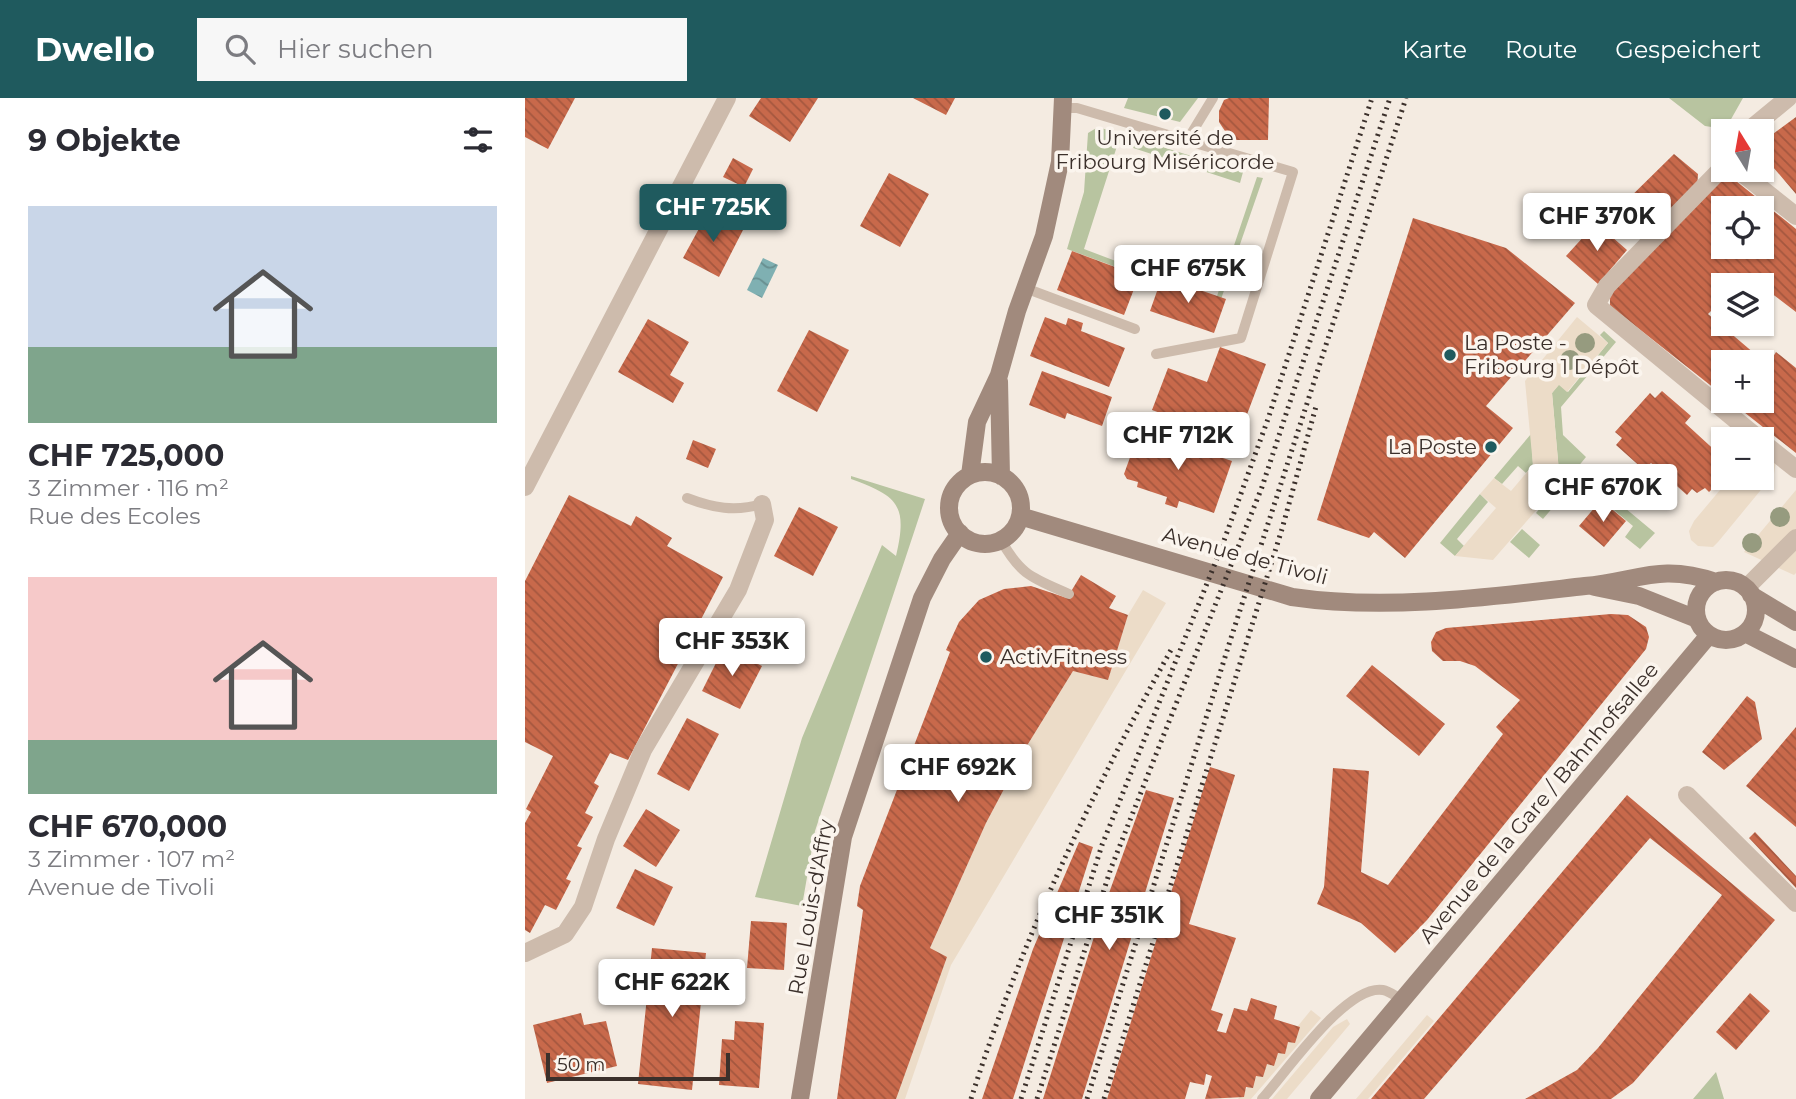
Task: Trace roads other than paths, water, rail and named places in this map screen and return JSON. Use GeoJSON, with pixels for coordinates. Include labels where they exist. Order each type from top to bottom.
{"type":"FeatureCollection","features":[{"type":"Feature","properties":{"kind":"main road"},"geometry":{"type":"LineString","coordinates":[[970,475],[977,422],[999,375],[1044,236],[1060,162],[1063,103]]}},
{"type":"Feature","properties":{"kind":"main road"},"geometry":{"type":"LineString","coordinates":[[999,375],[1001,476]]}},
{"type":"Feature","properties":{"kind":"main road"},"geometry":{"type":"LineString","coordinates":[[982,472],[1001,476],[1017,492],[1020,516],[1012,531],[1001,540],[976,542],[960,533],[951,519],[950,502],[956,486],[970,475],[982,472]]}},
{"type":"Feature","properties":{"kind":"main road","name":"Avenue de Tivoli"},"geometry":{"type":"LineString","coordinates":[[1020,516],[1291,597],[1337,604],[1588,586],[1658,572],[1685,573],[1716,582]]}},
{"type":"Feature","properties":{"kind":"main road","name":"Rue Louis-d'Affry"},"geometry":{"type":"LineString","coordinates":[[800,1099],[843,837],[922,598],[936,569],[960,533]]}},
{"type":"Feature","properties":{"kind":"main road"},"geometry":{"type":"LineString","coordinates":[[1749,592],[1755,615],[1745,633],[1726,640],[1709,635],[1697,619],[1698,598],[1707,586],[1716,582],[1738,583],[1796,622]]}},
{"type":"Feature","properties":{"kind":"main road","name":"Avenue de Tivoli"},"geometry":{"type":"LineString","coordinates":[[1588,586],[1639,596],[1697,619]]}},
{"type":"Feature","properties":{"kind":"main road"},"geometry":{"type":"LineString","coordinates":[[1745,633],[1796,659]]}},
{"type":"Feature","properties":{"kind":"main road","name":"Avenue de la Gare / Bahnhofsallee"},"geometry":{"type":"LineString","coordinates":[[1319,1099],[1709,635]]}},
{"type":"Feature","properties":{"kind":"street"},"geometry":{"type":"LineString","coordinates":[[525,487],[727,98]]}},
{"type":"Feature","properties":{"kind":"street"},"geometry":{"type":"LineString","coordinates":[[1763,119],[1788,98]]}},
{"type":"Feature","properties":{"kind":"street"},"geometry":{"type":"LineString","coordinates":[[1711,179],[1607,286],[1596,305],[1744,427]]}},
{"type":"Feature","properties":{"kind":"street"},"geometry":{"type":"LineString","coordinates":[[1753,182],[1796,216]]}},
{"type":"Feature","properties":{"kind":"street"},"geometry":{"type":"LineString","coordinates":[[1774,451],[1796,469]]}},
{"type":"Feature","properties":{"kind":"street"},"geometry":{"type":"LineString","coordinates":[[525,953],[565,934],[583,907],[606,839],[643,750],[739,590],[765,520],[762,504]]}},
{"type":"Feature","properties":{"kind":"street"},"geometry":{"type":"LineString","coordinates":[[1749,592],[1796,538]]}},
{"type":"Feature","properties":{"kind":"street"},"geometry":{"type":"LineString","coordinates":[[1687,795],[1796,902]]}},
{"type":"Feature","properties":{"kind":"lane"},"geometry":{"type":"LineString","coordinates":[[1188,139],[1213,98]]}},
{"type":"Feature","properties":{"kind":"lane"},"geometry":{"type":"LineString","coordinates":[[1063,103],[1293,172],[1241,338],[1156,354]]}},
{"type":"Feature","properties":{"kind":"lane"},"geometry":{"type":"LineString","coordinates":[[1025,288],[1135,328]]}},
{"type":"Feature","properties":{"kind":"lane"},"geometry":{"type":"LineString","coordinates":[[687,498],[712,507],[743,510],[762,504]]}},
{"type":"Feature","properties":{"kind":"lane"},"geometry":{"type":"LineString","coordinates":[[1001,540],[1015,564],[1029,576],[1069,594]]}},
{"type":"Feature","properties":{"kind":"lane"},"geometry":{"type":"LineString","coordinates":[[1262,1099],[1338,1011],[1369,992],[1383,990],[1403,1000]]}},
{"type":"Feature","properties":{"kind":"water"},"geometry":{"type":"Polygon","coordinates":[[[763,258],[778,265],[762,298],[747,290],[763,258]]]}},
{"type":"Feature","properties":{"kind":"railway"},"geometry":{"type":"LineString","coordinates":[[1021,1099],[1102,845],[1222,546],[1268,419],[1372,98]]}},
{"type":"Feature","properties":{"kind":"railway"},"geometry":{"type":"LineString","coordinates":[[1037,1099],[1111,868],[1262,487],[1390,98]]}},
{"type":"Feature","properties":{"kind":"railway"},"geometry":{"type":"LineString","coordinates":[[1087,1099],[1231,638],[1406,98]]}},
{"type":"Feature","properties":{"kind":"railway"},"geometry":{"type":"LineString","coordinates":[[1104,1099],[1282,529],[1317,403]]}},
{"type":"Feature","properties":{"kind":"railway"},"geometry":{"type":"LineString","coordinates":[[971,1099],[1035,925],[1113,759],[1171,650]]}},
{"type":"Feature","properties":{"kind":"place","name":"Université de Fribourg Miséricorde"},"geometry":{"type":"Point","coordinates":[1165,114]}},
{"type":"Feature","properties":{"kind":"place","name":"La Poste - Fribourg 1 Dépôt"},"geometry":{"type":"Point","coordinates":[1450,355]}},
{"type":"Feature","properties":{"kind":"place","name":"La Poste"},"geometry":{"type":"Point","coordinates":[1491,447]}},
{"type":"Feature","properties":{"kind":"place","name":"ActivFitness"},"geometry":{"type":"Point","coordinates":[986,657]}}]}
